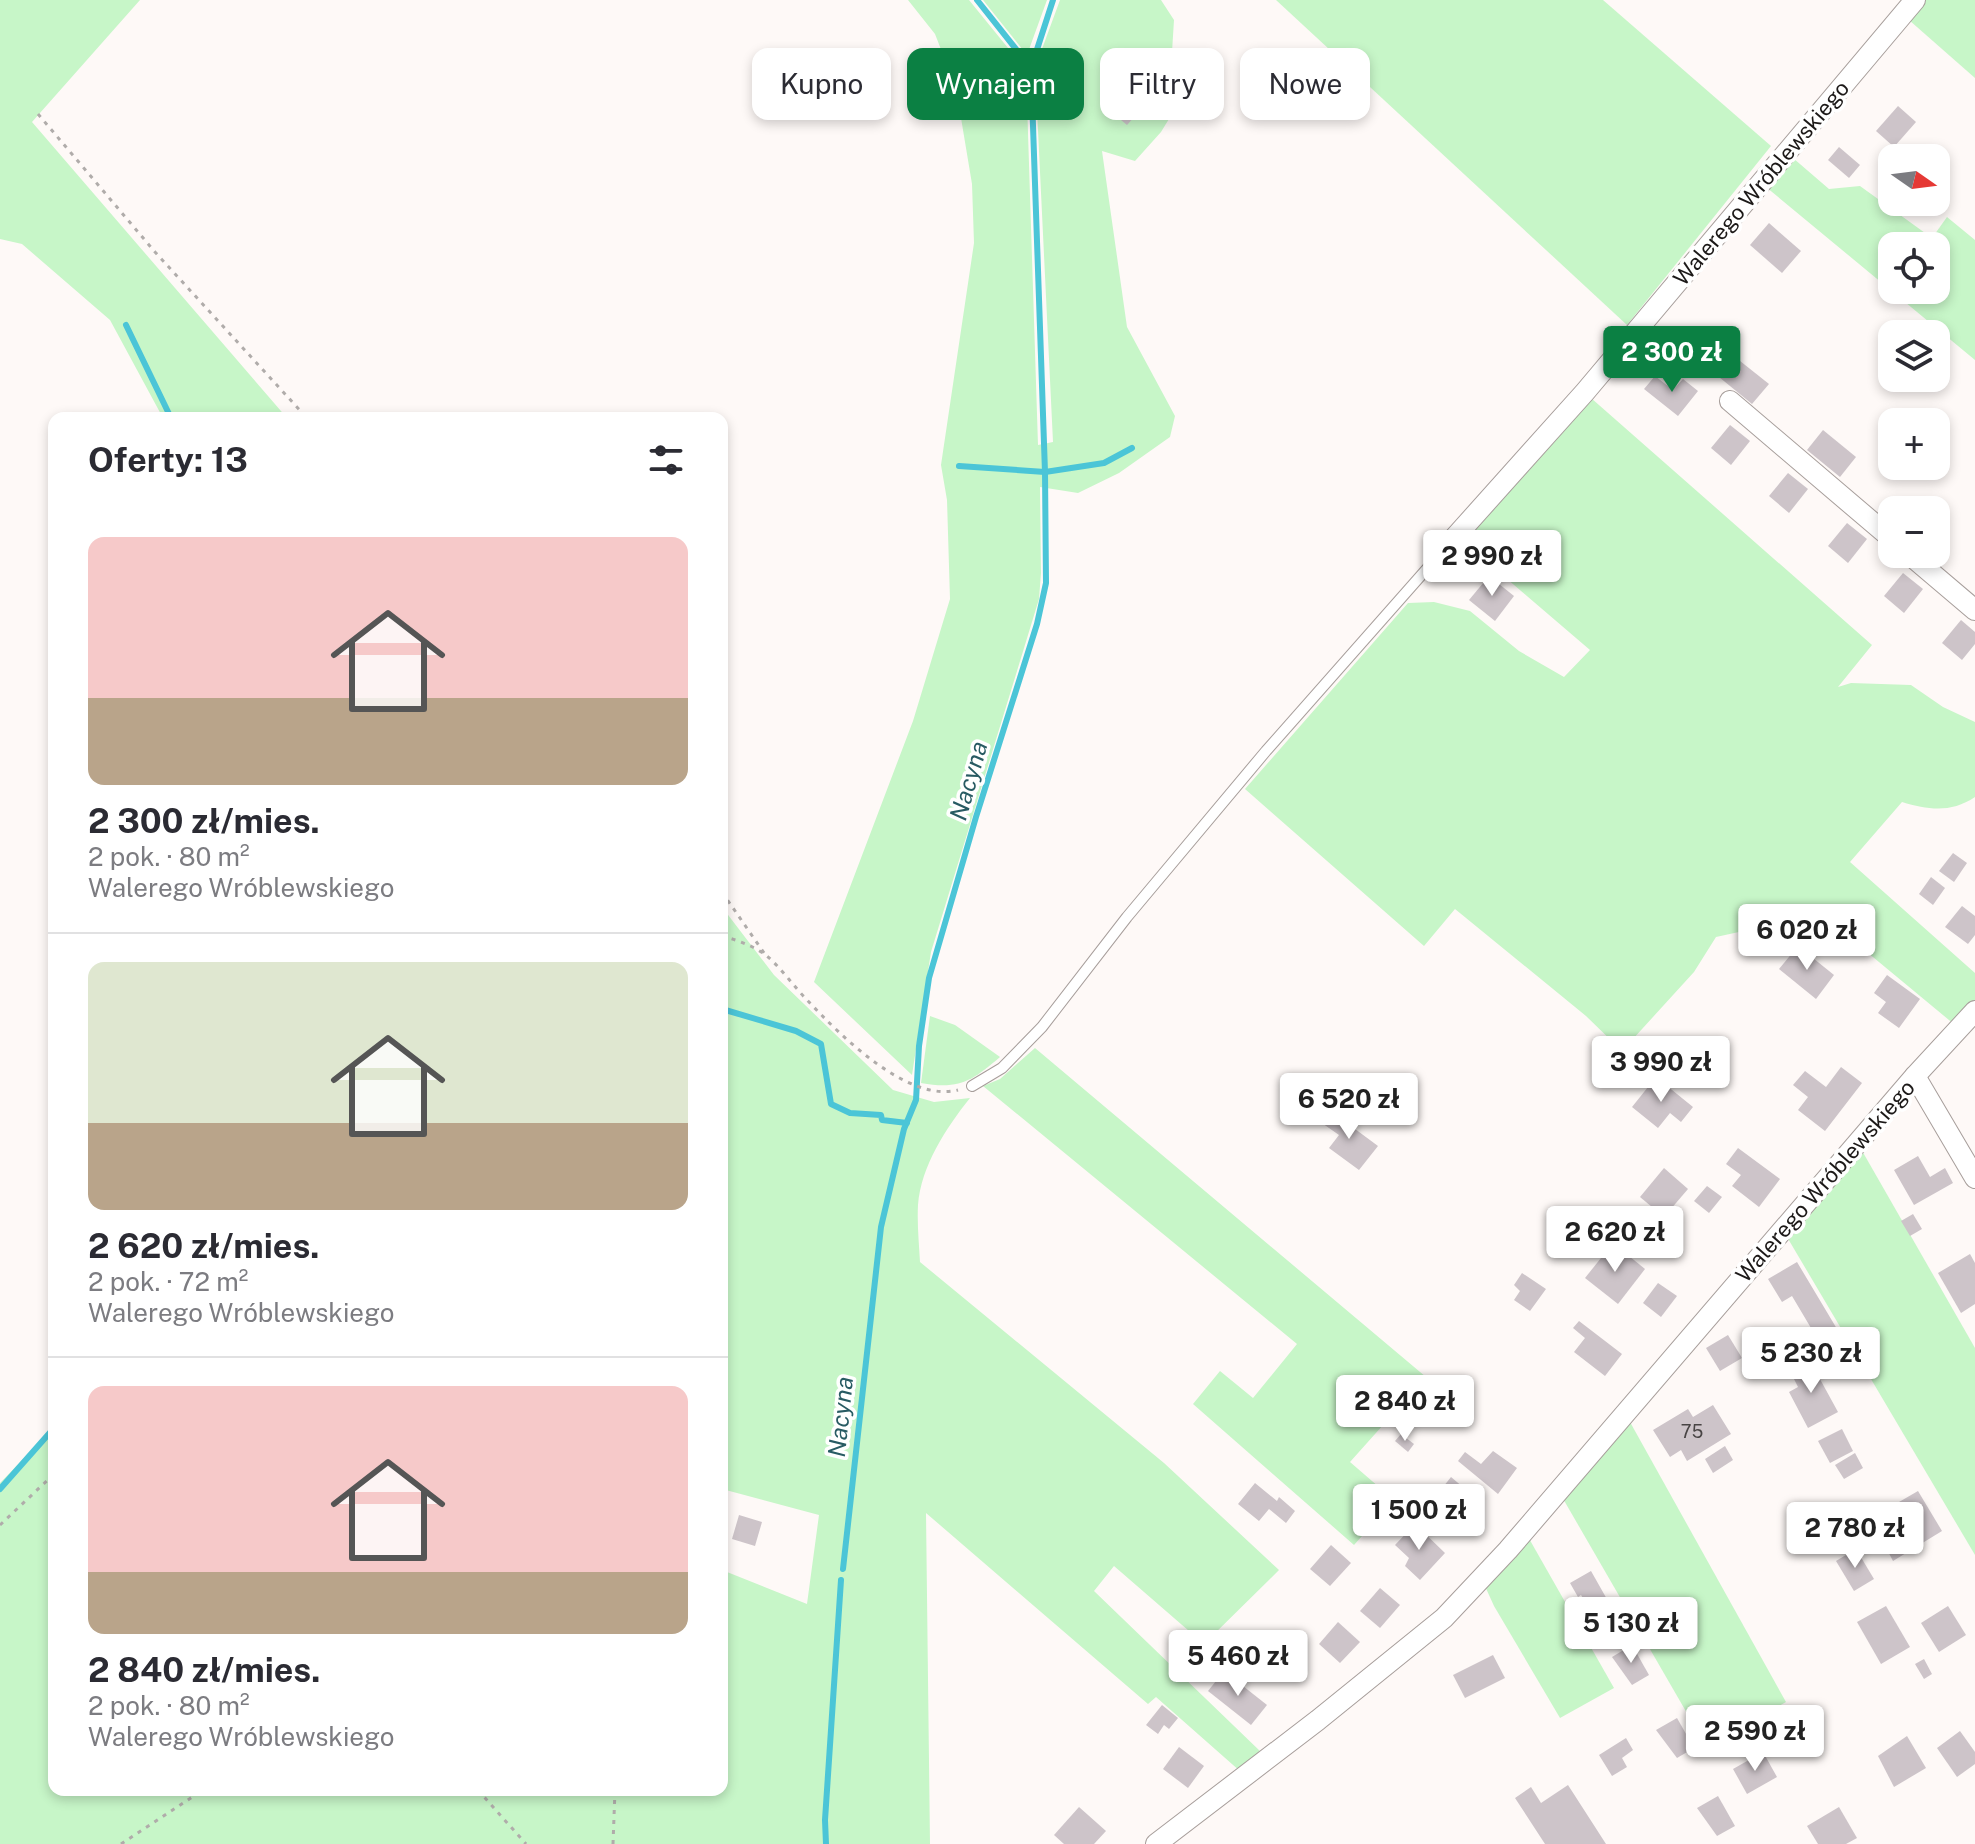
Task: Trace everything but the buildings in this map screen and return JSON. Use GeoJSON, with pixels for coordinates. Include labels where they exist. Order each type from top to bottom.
{"type":"FeatureCollection","features":[{"type":"Feature","properties":{"kind":"street","name":"Walerego Wróblewskiego"},"geometry":{"type":"LineString","coordinates":[[1447,546],[1585,392],[1915,0]]}},
{"type":"Feature","properties":{"kind":"street"},"geometry":{"type":"LineString","coordinates":[[1730,401],[1878,527]]}},
{"type":"Feature","properties":{"kind":"street"},"geometry":{"type":"LineString","coordinates":[[1926,568],[1975,610]]}},
{"type":"Feature","properties":{"kind":"street","name":"Walerego Wróblewskiego"},"geometry":{"type":"LineString","coordinates":[[1156,1844],[1318,1720],[1444,1618],[1508,1550],[1915,1076],[1975,1011]]}},
{"type":"Feature","properties":{"kind":"street"},"geometry":{"type":"LineString","coordinates":[[1915,1076],[1975,1178]]}},
{"type":"Feature","properties":{"kind":"lane"},"geometry":{"type":"LineString","coordinates":[[972,1086],[1002,1068],[1042,1027],[1127,917],[1266,751],[1447,546]]}},
{"type":"Feature","properties":{"kind":"path"},"geometry":{"type":"LineString","coordinates":[[38,114],[155,252],[302,412]]}},
{"type":"Feature","properties":{"kind":"path"},"geometry":{"type":"LineString","coordinates":[[728,901],[766,956],[810,1004],[863,1053],[910,1085],[946,1093],[972,1086]]}},
{"type":"Feature","properties":{"kind":"path"},"geometry":{"type":"LineString","coordinates":[[728,938],[741,941],[766,956]]}},
{"type":"Feature","properties":{"kind":"path"},"geometry":{"type":"LineString","coordinates":[[0,1525],[48,1480]]}},
{"type":"Feature","properties":{"kind":"path"},"geometry":{"type":"LineString","coordinates":[[121,1844],[194,1796]]}},
{"type":"Feature","properties":{"kind":"path"},"geometry":{"type":"LineString","coordinates":[[483,1796],[526,1844]]}},
{"type":"Feature","properties":{"kind":"path"},"geometry":{"type":"LineString","coordinates":[[613,1844],[615,1796]]}},
{"type":"Feature","properties":{"kind":"green space"},"geometry":{"type":"Polygon","coordinates":[[[0,0],[140,0],[32,122],[282,412],[160,412],[110,320],[22,244],[0,239],[0,0]]]}},
{"type":"Feature","properties":{"kind":"green space"},"geometry":{"type":"Polygon","coordinates":[[[908,0],[969,0],[1008,48],[940,48],[935,34],[908,0]]]}},
{"type":"Feature","properties":{"kind":"green space"},"geometry":{"type":"Polygon","coordinates":[[[983,0],[1047,0],[1030,48],[1021,48],[983,0]]]}},
{"type":"Feature","properties":{"kind":"green space"},"geometry":{"type":"Polygon","coordinates":[[[1060,0],[1161,0],[1174,20],[1172,48],[1100,48],[1100,120],[1168,120],[1135,161],[1102,151],[1127,327],[1175,416],[1170,437],[1119,473],[1078,493],[1040,487],[1039,599],[931,952],[912,1075],[814,982],[913,721],[950,599],[947,500],[941,465],[974,243],[972,184],[961,120],[1028,120],[1038,445],[1053,442],[1038,120],[1084,120],[1084,48],[1042,48],[1060,0]]]}},
{"type":"Feature","properties":{"kind":"green space"},"geometry":{"type":"Polygon","coordinates":[[[1276,0],[1603,0],[1771,146],[1627,325],[1370,87],[1370,48],[1328,48],[1276,0]]]}},
{"type":"Feature","properties":{"kind":"green space"},"geometry":{"type":"Polygon","coordinates":[[[1925,0],[1975,0],[1975,78],[1909,20],[1925,0]]]}},
{"type":"Feature","properties":{"kind":"green space"},"geometry":{"type":"Polygon","coordinates":[[[1793,158],[1829,189],[1860,186],[1878,199],[1878,216],[1902,216],[1924,232],[1878,232],[1878,280],[1766,187],[1793,158]]]}},
{"type":"Feature","properties":{"kind":"green space"},"geometry":{"type":"Polygon","coordinates":[[[1947,217],[1975,240],[1975,360],[1950,339],[1950,320],[1927,320],[1907,304],[1950,304],[1950,232],[1936,232],[1947,217]]]}},
{"type":"Feature","properties":{"kind":"green space"},"geometry":{"type":"Polygon","coordinates":[[[1591,398],[1872,645],[1838,687],[1851,683],[1911,685],[1943,707],[1975,722],[1975,797],[1948,808],[1921,807],[1902,802],[1850,862],[1975,973],[1975,1000],[1955,1025],[1821,914],[1716,937],[1694,972],[1622,1051],[1586,1016],[1455,909],[1424,946],[1245,789],[1408,603],[1434,602],[1470,611],[1519,651],[1564,677],[1590,650],[1464,542],[1591,398]]]}},
{"type":"Feature","properties":{"kind":"green space"},"geometry":{"type":"Polygon","coordinates":[[[728,915],[774,975],[893,1090],[934,1102],[970,1098],[944,1135],[924,1176],[918,1205],[920,1262],[1164,1463],[1279,1570],[1204,1644],[1114,1566],[1094,1591],[1261,1752],[1241,1772],[1156,1697],[1148,1704],[926,1513],[930,1844],[0,1844],[0,1483],[48,1433],[48,1796],[728,1796],[728,1572],[807,1604],[819,1515],[728,1491],[728,915]]]}},
{"type":"Feature","properties":{"kind":"green space"},"geometry":{"type":"Polygon","coordinates":[[[930,1016],[955,1025],[1000,1057],[964,1082],[945,1085],[921,1083],[930,1016]]]}},
{"type":"Feature","properties":{"kind":"green space"},"geometry":{"type":"Polygon","coordinates":[[[1035,1048],[1426,1377],[1350,1462],[1394,1500],[1354,1545],[1193,1404],[1220,1371],[1253,1398],[1297,1344],[983,1086],[1000,1079],[1035,1048]]]}},
{"type":"Feature","properties":{"kind":"green space"},"geometry":{"type":"Polygon","coordinates":[[[1861,1149],[1975,1348],[1975,1555],[1787,1237],[1861,1149]]]}},
{"type":"Feature","properties":{"kind":"green space"},"geometry":{"type":"Polygon","coordinates":[[[1630,1422],[1786,1702],[1706,1746],[1562,1497],[1630,1422]]]}},
{"type":"Feature","properties":{"kind":"green space"},"geometry":{"type":"Polygon","coordinates":[[[1527,1535],[1614,1688],[1560,1718],[1484,1584],[1527,1535]]]}},
{"type":"Feature","properties":{"kind":"waterway"},"geometry":{"type":"LineString","coordinates":[[977,0],[1015,48]]}},
{"type":"Feature","properties":{"kind":"waterway","name":"Nacyna"},"geometry":{"type":"LineString","coordinates":[[843,1569],[881,1227],[904,1129],[916,1100],[919,1046],[929,978],[1037,624],[1046,583],[1031,68],[1053,0]]}},
{"type":"Feature","properties":{"kind":"waterway"},"geometry":{"type":"LineString","coordinates":[[126,325],[168,412]]}},
{"type":"Feature","properties":{"kind":"waterway","name":"Nacyna"},"geometry":{"type":"LineString","coordinates":[[959,466],[1045,472],[1104,463],[1132,448]]}},
{"type":"Feature","properties":{"kind":"waterway"},"geometry":{"type":"LineString","coordinates":[[728,1011],[796,1031],[821,1044],[831,1104],[850,1113],[881,1115],[882,1120],[907,1123]]}},
{"type":"Feature","properties":{"kind":"waterway"},"geometry":{"type":"LineString","coordinates":[[0,1489],[48,1435]]}},
{"type":"Feature","properties":{"kind":"waterway","name":"Nacyna"},"geometry":{"type":"LineString","coordinates":[[826,1844],[841,1580]]}}]}
